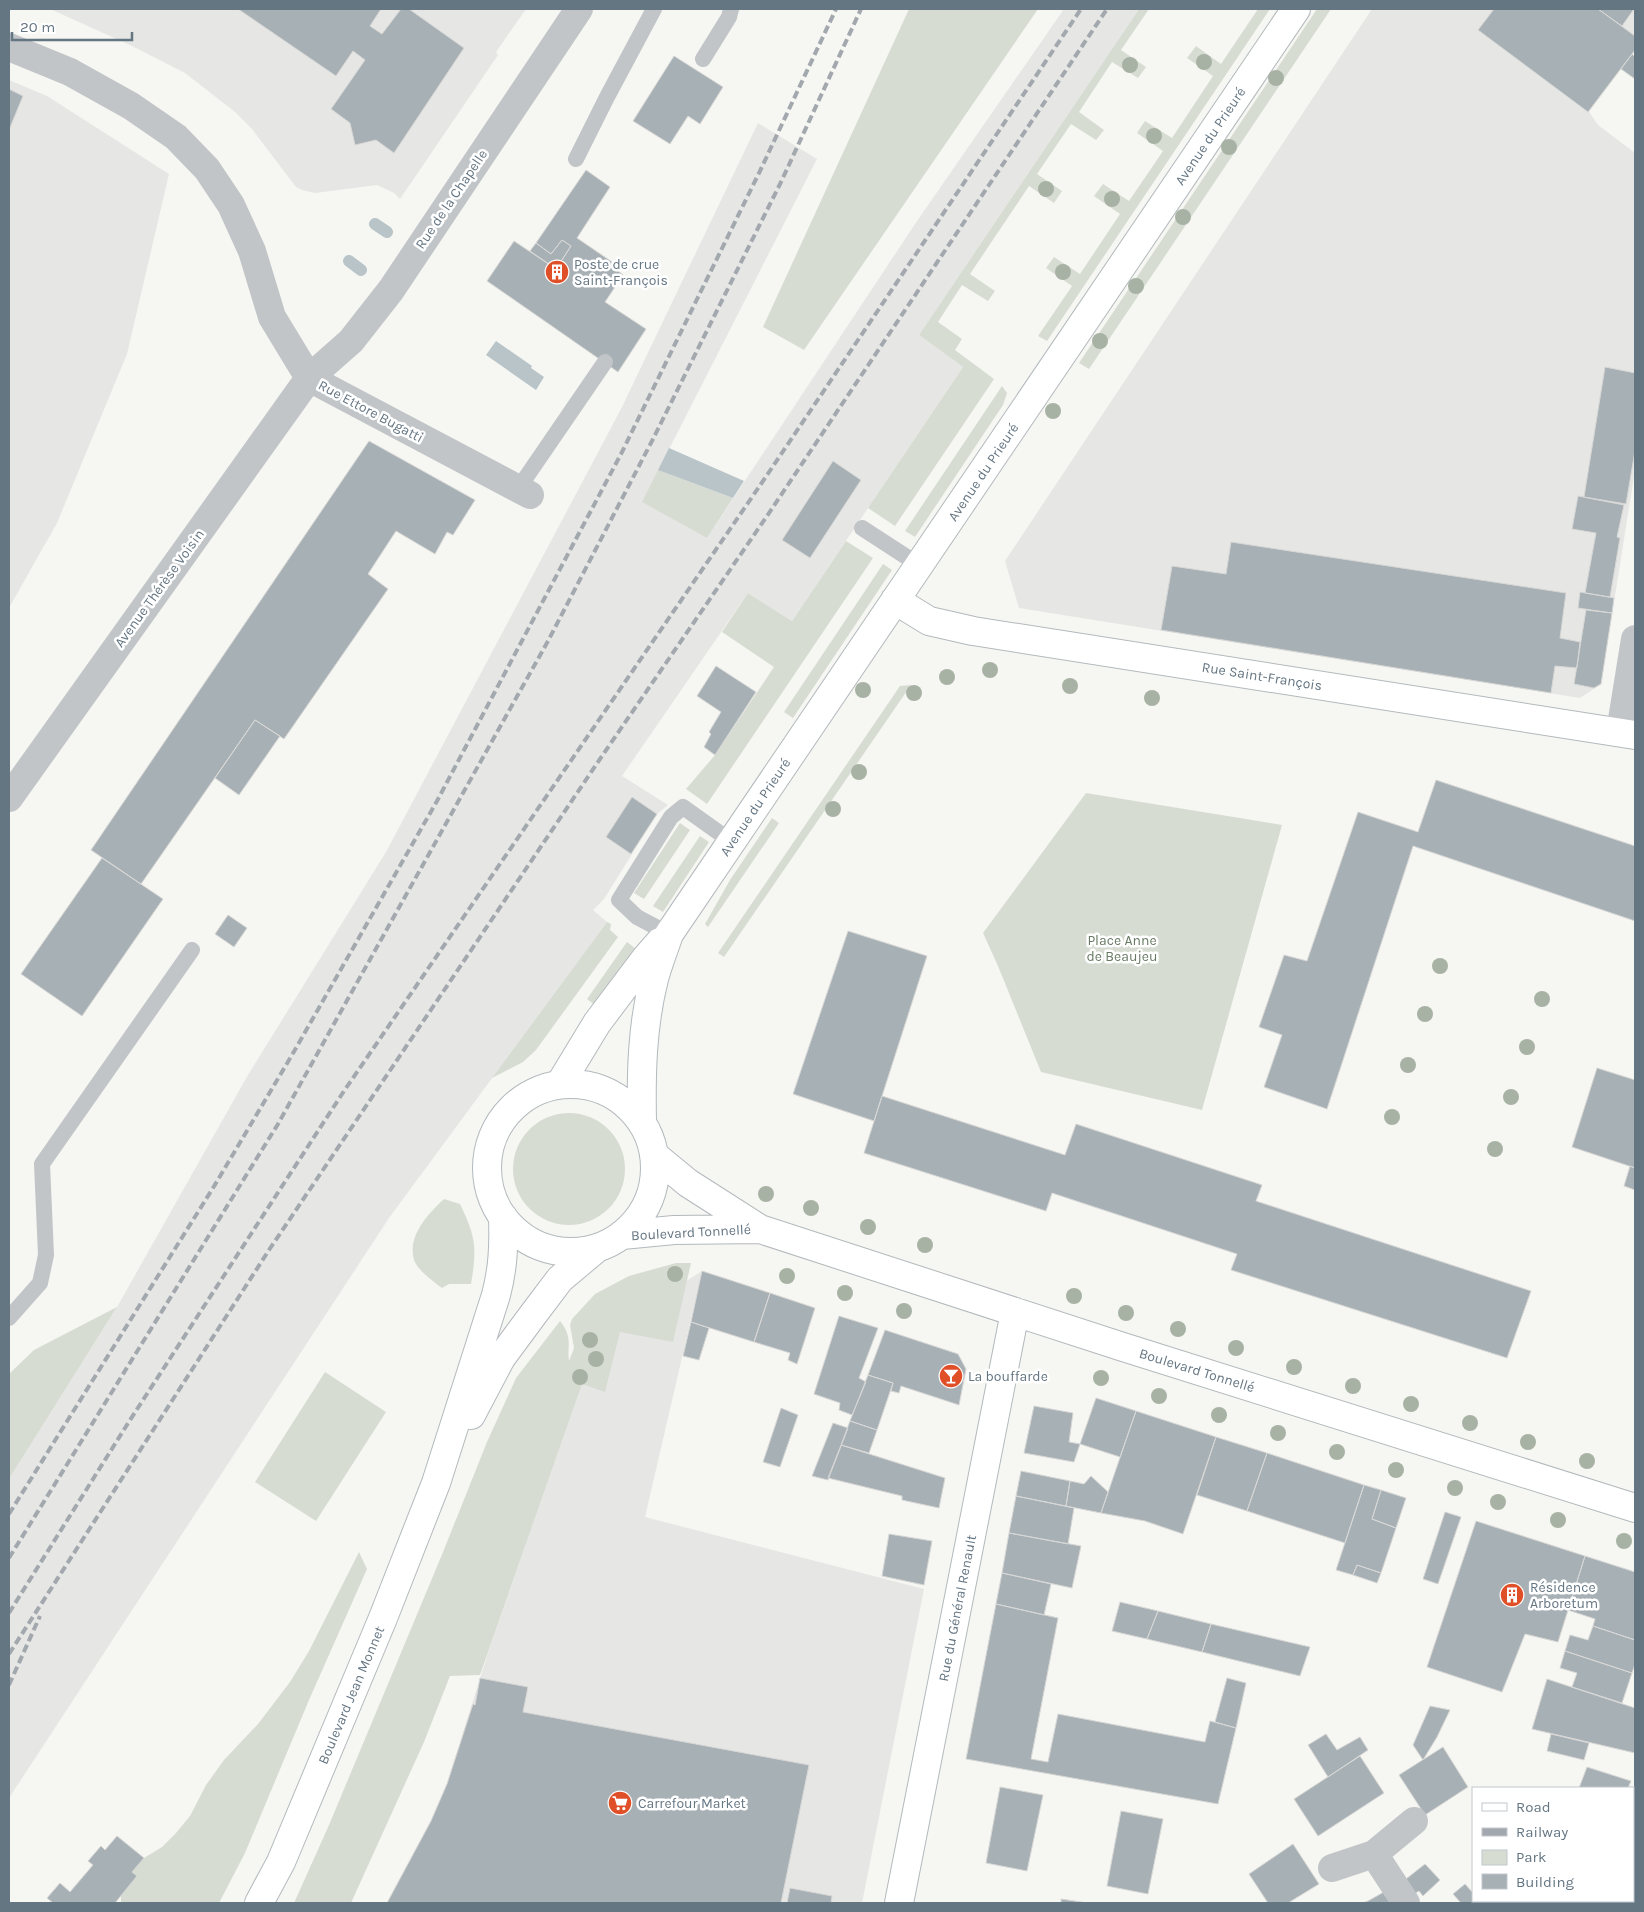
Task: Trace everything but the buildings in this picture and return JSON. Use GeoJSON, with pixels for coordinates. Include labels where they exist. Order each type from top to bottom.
{"type":"FeatureCollection","features":[{"type":"Feature","properties":{"kind":"street","name":"Rue de la Chapelle"},"geometry":{"type":"LineString","coordinates":[[309,378],[351,341],[391,290],[579,9]]}},
{"type":"Feature","properties":{"kind":"street","name":"Avenue du Prieuré"},"geometry":{"type":"LineString","coordinates":[[560,1084],[597,1023],[646,958],[669,934],[732,842],[1296,9]]}},
{"type":"Feature","properties":{"kind":"street","name":"Rue Ettore Bugatti"},"geometry":{"type":"LineString","coordinates":[[9,46],[70,72],[131,106],[176,137],[207,169],[231,205],[252,251],[272,317],[309,378],[524,492]]}},
{"type":"Feature","properties":{"kind":"street","name":"Avenue Thérèse Voisin"},"geometry":{"type":"LineString","coordinates":[[9,798],[309,378]]}},
{"type":"Feature","properties":{"kind":"street","name":"Rue Saint-François"},"geometry":{"type":"LineString","coordinates":[[895,600],[928,621],[972,632],[1628,733]]}},
{"type":"Feature","properties":{"kind":"street"},"geometry":{"type":"LineString","coordinates":[[1628,733],[1635,639]]}},
{"type":"Feature","properties":{"kind":"street","name":"Avenue du Prieuré"},"geometry":{"type":"LineString","coordinates":[[642,1122],[641,1079],[648,1013],[654,978],[669,934]]}},
{"type":"Feature","properties":{"kind":"street"},"geometry":{"type":"LineString","coordinates":[[560,1084],[583,1084],[606,1091],[626,1104],[642,1122],[650,1138],[654,1155],[654,1181],[647,1206],[632,1227],[622,1235],[610,1243],[597,1248],[571,1253],[544,1248],[521,1236],[503,1217],[490,1191],[487,1177],[489,1148],[494,1134],[509,1110],[520,1101],[532,1093],[560,1084]]}},
{"type":"Feature","properties":{"kind":"street","name":"Boulevard Tonnellé"},"geometry":{"type":"LineString","coordinates":[[654,1155],[688,1183],[760,1229],[1014,1312],[1635,1508]]}},
{"type":"Feature","properties":{"kind":"street","name":"Boulevard Jean Monnet"},"geometry":{"type":"LineString","coordinates":[[259,1903],[281,1862],[383,1618],[436,1483],[496,1295],[503,1264],[503,1217]]}},
{"type":"Feature","properties":{"kind":"street","name":"Boulevard Tonnellé"},"geometry":{"type":"LineString","coordinates":[[622,1235],[674,1230],[760,1229]]}},
{"type":"Feature","properties":{"kind":"street","name":"Boulevard Jean Monnet"},"geometry":{"type":"LineString","coordinates":[[436,1483],[501,1358],[560,1280],[597,1248]]}},
{"type":"Feature","properties":{"kind":"street","name":"Rue du Général Renault"},"geometry":{"type":"LineString","coordinates":[[899,1903],[1014,1312]]}},
{"type":"Feature","properties":{"kind":"street"},"geometry":{"type":"LineString","coordinates":[[1332,1868],[1374,1854],[1414,1821]]}},
{"type":"Feature","properties":{"kind":"street"},"geometry":{"type":"LineString","coordinates":[[1374,1854],[1406,1903]]}},
{"type":"Feature","properties":{"kind":"lane"},"geometry":{"type":"LineString","coordinates":[[576,159],[606,97],[654,9]]}},
{"type":"Feature","properties":{"kind":"lane"},"geometry":{"type":"LineString","coordinates":[[703,59],[729,18],[732,9]]}},
{"type":"Feature","properties":{"kind":"lane"},"geometry":{"type":"LineString","coordinates":[[524,492],[605,362]]}},
{"type":"Feature","properties":{"kind":"lane"},"geometry":{"type":"LineString","coordinates":[[862,528],[919,565]]}},
{"type":"Feature","properties":{"kind":"lane"},"geometry":{"type":"LineString","coordinates":[[669,934],[637,917],[614,896],[679,803],[732,842]]}},
{"type":"Feature","properties":{"kind":"lane"},"geometry":{"type":"LineString","coordinates":[[9,1318],[40,1283],[46,1255],[42,1164],[192,950]]}},
{"type":"Feature","properties":{"kind":"shaded area"},"geometry":{"type":"Polygon","coordinates":[[[50,9],[526,9],[496,52],[498,55],[400,199],[394,193],[377,185],[315,193],[296,187],[252,129],[235,112],[185,73],[130,45],[50,9]]]}},
{"type":"Feature","properties":{"kind":"shaded area"},"geometry":{"type":"Polygon","coordinates":[[[1064,9],[1139,9],[919,335],[963,367],[792,621],[748,593],[622,776],[668,805],[657,814],[604,899],[593,910],[607,922],[389,1218],[9,1798],[9,1479],[117,1307],[248,1075],[386,852],[621,409],[758,123],[817,159],[664,459],[707,538],[917,221],[1064,9]]]}},
{"type":"Feature","properties":{"kind":"shaded area"},"geometry":{"type":"Polygon","coordinates":[[[1372,9],[1635,9],[1635,50],[1589,112],[1598,125],[1635,153],[1635,470],[1601,684],[1580,698],[1019,608],[1005,561],[1372,9]]]}},
{"type":"Feature","properties":{"kind":"shaded area"},"geometry":{"type":"Polygon","coordinates":[[[9,80],[47,96],[169,174],[127,354],[57,523],[9,608],[9,80]]]}},
{"type":"Feature","properties":{"kind":"shaded area"},"geometry":{"type":"Polygon","coordinates":[[[496,341],[532,366],[531,368],[544,377],[536,390],[486,355],[496,341]]]}},
{"type":"Feature","properties":{"kind":"shaded area"},"geometry":{"type":"Polygon","coordinates":[[[669,448],[744,481],[733,498],[658,470],[669,448]]]}},
{"type":"Feature","properties":{"kind":"shaded area"},"geometry":{"type":"Polygon","coordinates":[[[702,1271],[645,1517],[924,1589],[862,1903],[387,1903],[431,1821],[447,1784],[488,1653],[582,1383],[605,1333],[702,1271]]]}},
{"type":"Feature","properties":{"kind":"green space"},"geometry":{"type":"Polygon","coordinates":[[[909,9],[1038,9],[804,350],[763,327],[909,9]]]}},
{"type":"Feature","properties":{"kind":"green space"},"geometry":{"type":"Polygon","coordinates":[[[1139,9],[1149,9],[1121,50],[1146,67],[1138,78],[1112,62],[1079,112],[1104,130],[1096,140],[1071,124],[1037,174],[1062,191],[1054,203],[1029,186],[970,274],[995,291],[988,301],[962,285],[938,322],[962,339],[955,350],[994,379],[895,526],[868,508],[963,367],[919,335],[1139,9]]]}},
{"type":"Feature","properties":{"kind":"green space"},"geometry":{"type":"Polygon","coordinates":[[[1258,9],[1270,9],[1047,341],[1038,336],[1072,286],[1046,268],[1054,257],[1080,274],[1120,214],[1094,196],[1103,184],[1129,201],[1163,151],[1137,133],[1145,121],[1172,138],[1213,76],[1187,58],[1196,46],[1221,64],[1258,9]]]}},
{"type":"Feature","properties":{"kind":"green space"},"geometry":{"type":"Polygon","coordinates":[[[1317,9],[1331,9],[1089,369],[1079,363],[1317,9]]]}},
{"type":"Feature","properties":{"kind":"green space"},"geometry":{"type":"Polygon","coordinates":[[[1002,386],[1007,393],[1003,405],[915,537],[905,531],[1002,386]]]}},
{"type":"Feature","properties":{"kind":"green space"},"geometry":{"type":"Polygon","coordinates":[[[658,470],[733,498],[707,538],[642,502],[658,470]]]}},
{"type":"Feature","properties":{"kind":"green space"},"geometry":{"type":"Polygon","coordinates":[[[846,541],[873,558],[707,804],[686,789],[715,755],[774,667],[722,632],[748,593],[792,621],[846,541]]]}},
{"type":"Feature","properties":{"kind":"green space"},"geometry":{"type":"Polygon","coordinates":[[[883,564],[892,570],[793,718],[784,712],[883,564]]]}},
{"type":"Feature","properties":{"kind":"green space"},"geometry":{"type":"Polygon","coordinates":[[[911,685],[724,957],[718,953],[900,686],[911,685]]]}},
{"type":"Feature","properties":{"kind":"green space","name":"Place Anne de Beaujeu"},"geometry":{"type":"Polygon","coordinates":[[[1086,793],[1282,825],[1202,1110],[1041,1072],[983,933],[1086,793]]]}},
{"type":"Feature","properties":{"kind":"green space"},"geometry":{"type":"Polygon","coordinates":[[[772,818],[779,823],[708,927],[705,924],[730,880],[772,818]]]}},
{"type":"Feature","properties":{"kind":"green space"},"geometry":{"type":"Polygon","coordinates":[[[680,823],[690,830],[644,899],[634,893],[680,823]]]}},
{"type":"Feature","properties":{"kind":"green space"},"geometry":{"type":"Polygon","coordinates":[[[700,836],[709,842],[663,912],[653,906],[700,836]]]}},
{"type":"Feature","properties":{"kind":"green space"},"geometry":{"type":"Polygon","coordinates":[[[607,922],[611,924],[610,930],[618,937],[536,1050],[523,1062],[492,1078],[607,922]]]}},
{"type":"Feature","properties":{"kind":"green space"},"geometry":{"type":"Polygon","coordinates":[[[627,942],[636,949],[596,1006],[587,999],[627,942]]]}},
{"type":"Feature","properties":{"kind":"green space"},"geometry":{"type":"Polygon","coordinates":[[[569,1113],[591,1117],[609,1129],[621,1147],[625,1169],[621,1191],[609,1209],[591,1221],[569,1225],[547,1221],[529,1209],[517,1191],[513,1169],[517,1147],[529,1129],[547,1117],[569,1113]]]}},
{"type":"Feature","properties":{"kind":"green space"},"geometry":{"type":"Polygon","coordinates":[[[444,1199],[460,1204],[472,1234],[474,1261],[471,1284],[449,1284],[442,1288],[422,1272],[414,1260],[413,1242],[416,1234],[432,1211],[444,1199]]]}},
{"type":"Feature","properties":{"kind":"green space"},"geometry":{"type":"Polygon","coordinates":[[[676,1263],[691,1263],[673,1342],[620,1332],[605,1392],[582,1384],[480,1675],[450,1676],[424,1742],[351,1903],[294,1903],[329,1825],[487,1442],[516,1378],[560,1321],[568,1336],[569,1361],[574,1348],[570,1325],[572,1319],[595,1294],[629,1276],[676,1263]]]}},
{"type":"Feature","properties":{"kind":"green space"},"geometry":{"type":"Polygon","coordinates":[[[117,1307],[9,1479],[9,1374],[34,1350],[117,1307]]]}},
{"type":"Feature","properties":{"kind":"green space"},"geometry":{"type":"Polygon","coordinates":[[[325,1372],[386,1412],[316,1521],[255,1482],[325,1372]]]}},
{"type":"Feature","properties":{"kind":"green space"},"geometry":{"type":"Polygon","coordinates":[[[359,1552],[367,1569],[309,1700],[245,1853],[219,1903],[121,1903],[121,1895],[137,1876],[132,1872],[144,1858],[162,1847],[176,1833],[190,1816],[206,1785],[224,1760],[258,1724],[290,1682],[309,1651],[359,1552]]]}},
{"type":"Feature","properties":{"kind":"waterway"},"geometry":{"type":"LineString","coordinates":[[375,224],[387,232]]}},
{"type":"Feature","properties":{"kind":"waterway"},"geometry":{"type":"LineString","coordinates":[[349,261],[361,270]]}},
{"type":"Feature","properties":{"kind":"railway"},"geometry":{"type":"LineString","coordinates":[[9,1514],[213,1188],[292,1055],[437,801],[621,454],[760,171],[836,9]]}},
{"type":"Feature","properties":{"kind":"railway"},"geometry":{"type":"LineString","coordinates":[[9,1558],[278,1124],[548,641],[653,439],[781,182],[861,9]]}},
{"type":"Feature","properties":{"kind":"railway"},"geometry":{"type":"LineString","coordinates":[[9,1613],[130,1420],[344,1091],[761,484],[1081,9]]}},
{"type":"Feature","properties":{"kind":"railway"},"geometry":{"type":"LineString","coordinates":[[9,1654],[269,1250],[602,756],[767,516],[1107,9]]}},
{"type":"Feature","properties":{"kind":"railway"},"geometry":{"type":"LineString","coordinates":[[9,1685],[40,1616]]}},
{"type":"Feature","properties":{"kind":"place","name":"Poste de crue Saint-François"},"geometry":{"type":"Point","coordinates":[557,272]}},
{"type":"Feature","properties":{"kind":"place","name":"La bouffarde"},"geometry":{"type":"Point","coordinates":[951,1376]}},
{"type":"Feature","properties":{"kind":"place","name":"Résidence Arboretum"},"geometry":{"type":"Point","coordinates":[1512,1595]}},
{"type":"Feature","properties":{"kind":"place","name":"Carrefour Market"},"geometry":{"type":"Point","coordinates":[620,1803]}}]}
